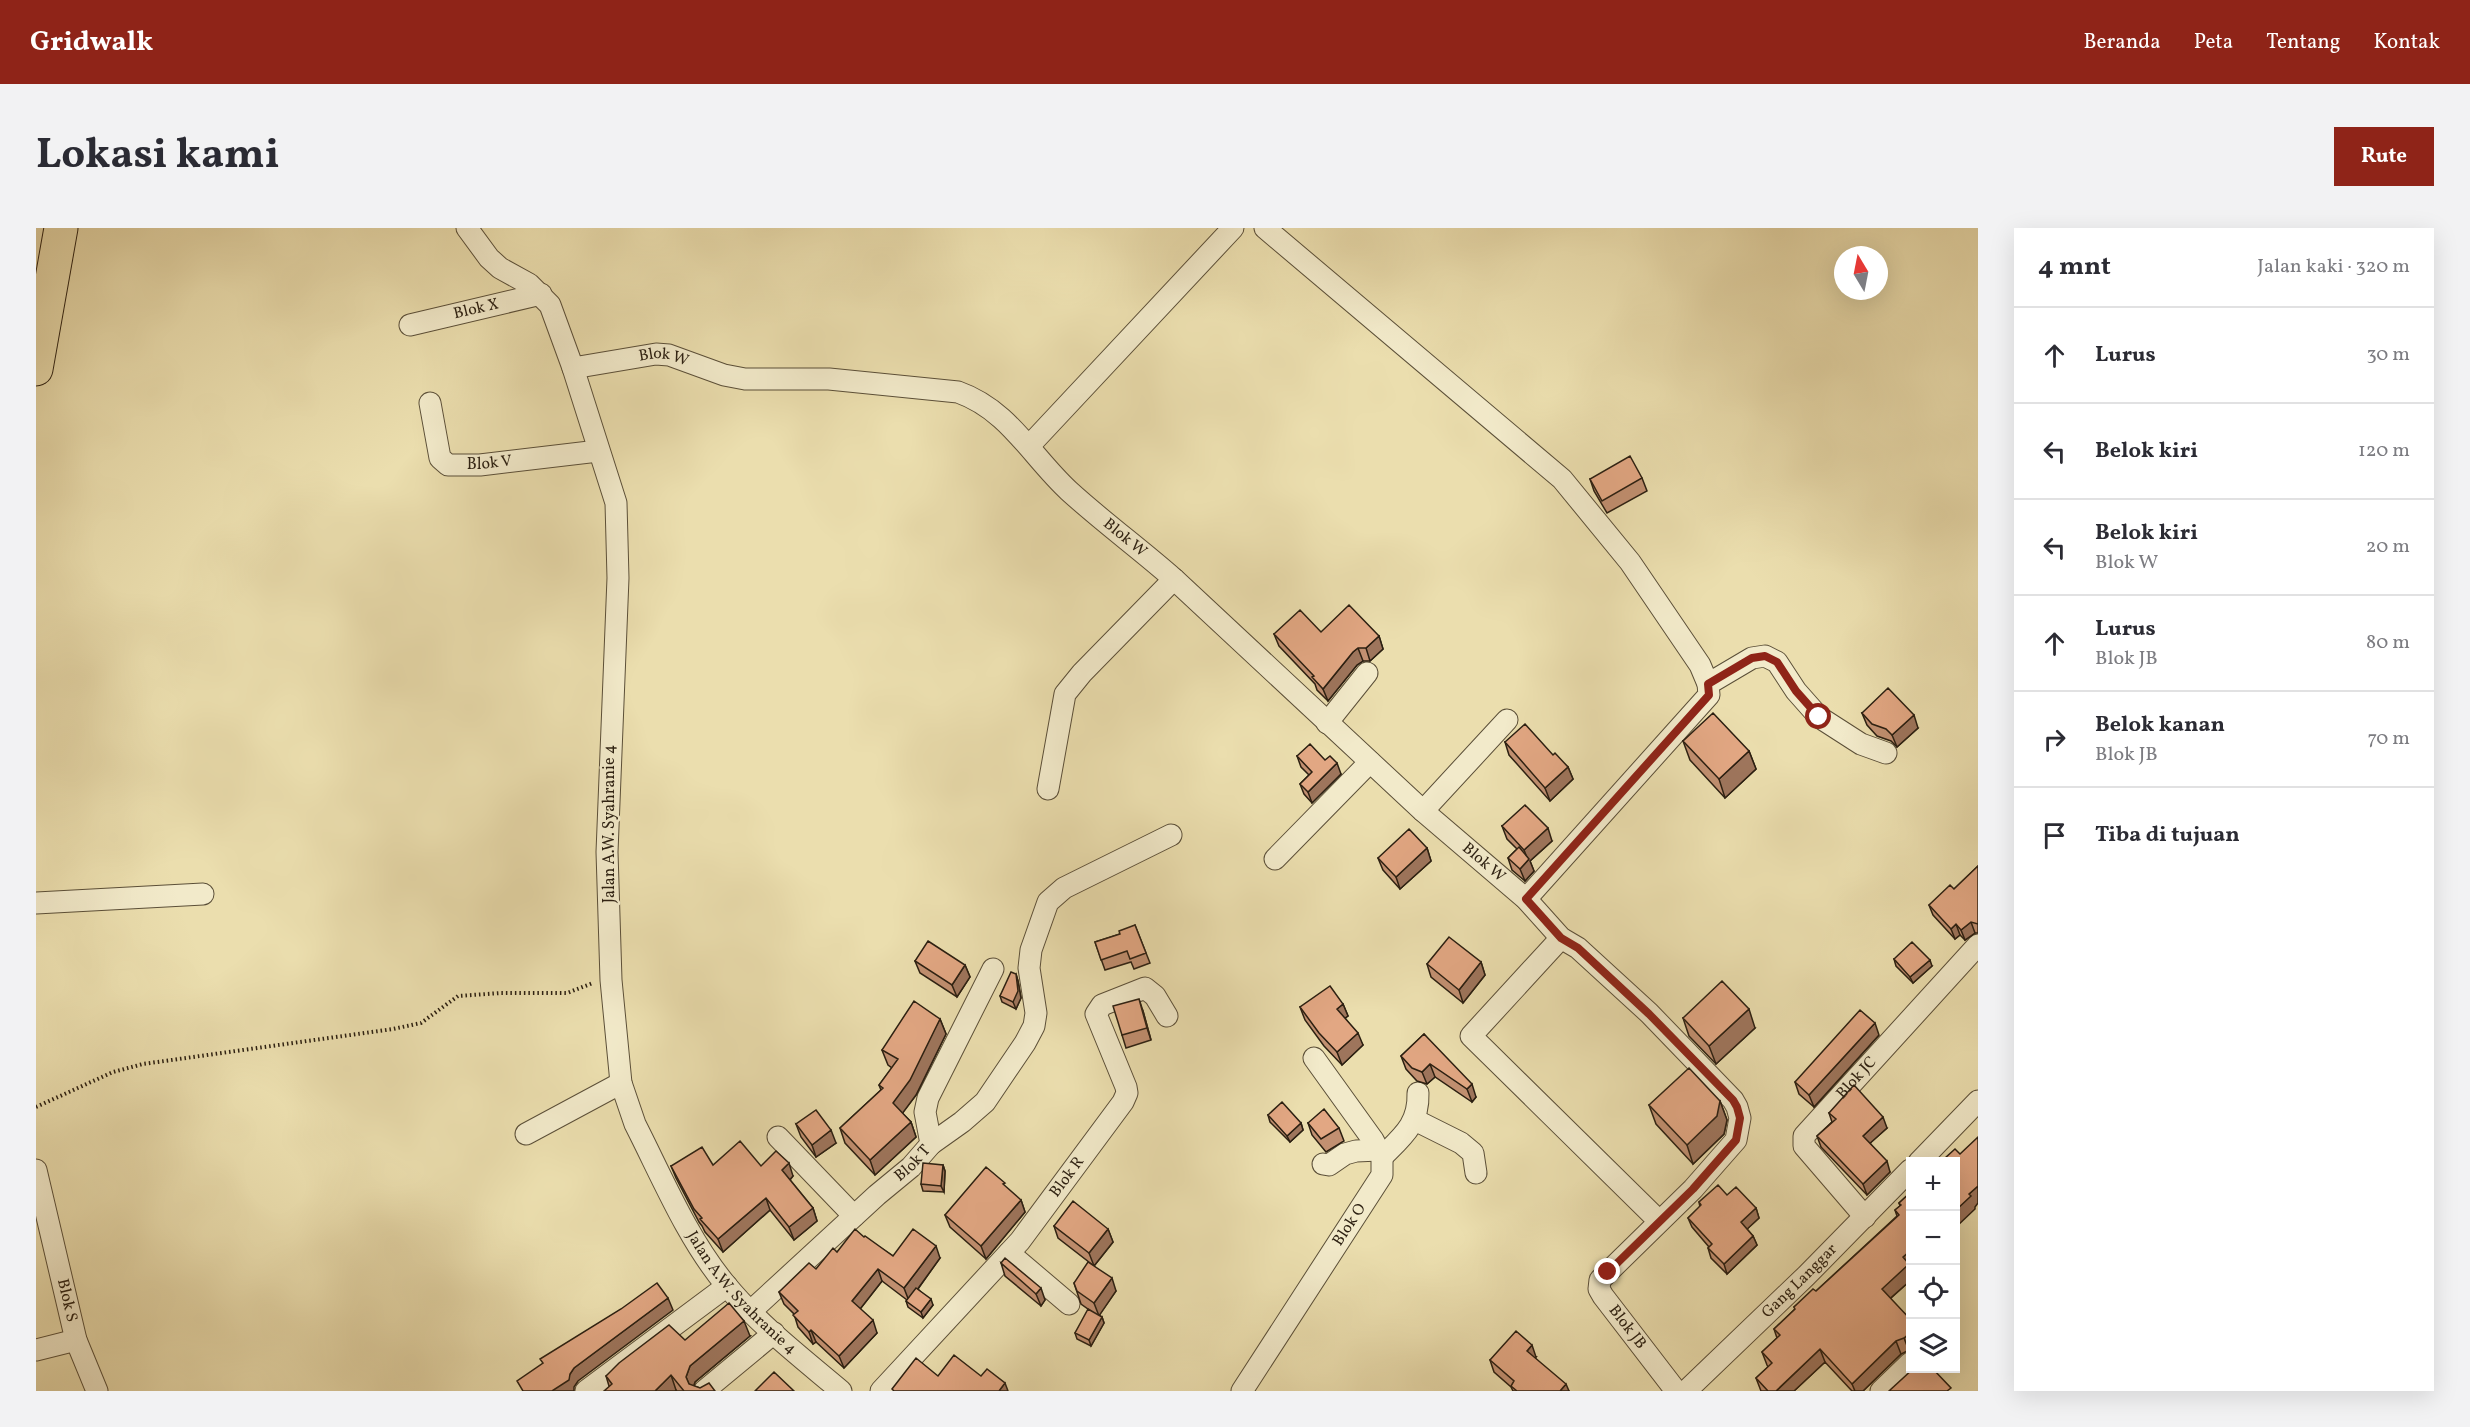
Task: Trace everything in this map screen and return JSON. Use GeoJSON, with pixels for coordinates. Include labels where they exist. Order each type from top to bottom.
{"type":"FeatureCollection","features":[{"type":"Feature","properties":{"kind":"main road"},"geometry":{"type":"LineString","coordinates":[[36,369],[61,228]]}},
{"type":"Feature","properties":{"kind":"street","name":"Jalan A.W. Syahranie 4"},"geometry":{"type":"LineString","coordinates":[[467,228],[489,258],[541,294],[554,314],[616,503],[618,536],[606,826],[612,980],[621,1083],[635,1124],[696,1244],[727,1286],[774,1333],[841,1391]]}},
{"type":"Feature","properties":{"kind":"street"},"geometry":{"type":"LineString","coordinates":[[1029,446],[1233,228]]}},
{"type":"Feature","properties":{"kind":"street"},"geometry":{"type":"LineString","coordinates":[[1265,228],[1562,478],[1630,562],[1700,665],[1708,684],[1709,695],[1526,899]]}},
{"type":"Feature","properties":{"kind":"street","name":"Blok X"},"geometry":{"type":"LineString","coordinates":[[410,325],[541,294]]}},
{"type":"Feature","properties":{"kind":"street","name":"Blok W"},"geometry":{"type":"LineString","coordinates":[[573,368],[656,354],[669,355],[724,375],[745,379],[829,379],[958,392],[978,399],[996,412],[1064,487],[1098,518],[1143,551],[1423,811],[1526,899],[1569,943]]}},
{"type":"Feature","properties":{"kind":"street","name":"Blok V"},"geometry":{"type":"LineString","coordinates":[[430,403],[440,458],[448,465],[480,465],[598,451]]}},
{"type":"Feature","properties":{"kind":"street"},"geometry":{"type":"LineString","coordinates":[[1048,789],[1065,694],[1082,673],[1174,579]]}},
{"type":"Feature","properties":{"kind":"street"},"geometry":{"type":"LineString","coordinates":[[1708,684],[1752,658],[1765,656],[1777,662],[1796,691],[1819,717],[1861,744],[1886,753]]}},
{"type":"Feature","properties":{"kind":"street"},"geometry":{"type":"LineString","coordinates":[[1327,723],[1367,673]]}},
{"type":"Feature","properties":{"kind":"street"},"geometry":{"type":"LineString","coordinates":[[1423,811],[1507,720]]}},
{"type":"Feature","properties":{"kind":"street"},"geometry":{"type":"LineString","coordinates":[[1275,859],[1370,762]]}},
{"type":"Feature","properties":{"kind":"street"},"geometry":{"type":"LineString","coordinates":[[931,1144],[985,1102],[1026,1043],[1034,1026],[1036,1013],[1029,968],[1031,950],[1048,902],[1064,888],[1171,835]]}},
{"type":"Feature","properties":{"kind":"street"},"geometry":{"type":"LineString","coordinates":[[36,903],[203,894]]}},
{"type":"Feature","properties":{"kind":"street"},"geometry":{"type":"LineString","coordinates":[[1569,943],[1471,1036],[1659,1221]]}},
{"type":"Feature","properties":{"kind":"street","name":"Blok JB"},"geometry":{"type":"LineString","coordinates":[[1569,943],[1649,1014],[1733,1100],[1740,1118],[1736,1140],[1693,1189],[1600,1280],[1599,1289],[1676,1391]]}},
{"type":"Feature","properties":{"kind":"street","name":"Blok JC"},"geometry":{"type":"LineString","coordinates":[[1865,1217],[1804,1146],[1803,1138],[1978,945]]}},
{"type":"Feature","properties":{"kind":"street","name":"Blok T"},"geometry":{"type":"LineString","coordinates":[[752,1311],[854,1216],[911,1167],[931,1144],[925,1112],[928,1098],[993,969]]}},
{"type":"Feature","properties":{"kind":"street","name":"Blok R"},"geometry":{"type":"LineString","coordinates":[[881,1391],[1009,1253],[1123,1102],[1127,1093],[1096,1014],[1101,1005],[1145,988],[1155,996],[1167,1016]]}},
{"type":"Feature","properties":{"kind":"street"},"geometry":{"type":"LineString","coordinates":[[1314,1058],[1381,1154]]}},
{"type":"Feature","properties":{"kind":"street"},"geometry":{"type":"LineString","coordinates":[[526,1134],[621,1083]]}},
{"type":"Feature","properties":{"kind":"street"},"geometry":{"type":"LineString","coordinates":[[1381,1154],[1415,1120],[1418,1093]]}},
{"type":"Feature","properties":{"kind":"street"},"geometry":{"type":"LineString","coordinates":[[1923,1157],[1978,1101]]}},
{"type":"Feature","properties":{"kind":"street"},"geometry":{"type":"LineString","coordinates":[[1415,1120],[1461,1143],[1473,1153],[1476,1173]]}},
{"type":"Feature","properties":{"kind":"street"},"geometry":{"type":"LineString","coordinates":[[778,1137],[854,1216]]}},
{"type":"Feature","properties":{"kind":"street"},"geometry":{"type":"LineString","coordinates":[[1323,1164],[1329,1165],[1345,1154],[1356,1151],[1381,1154]]}},
{"type":"Feature","properties":{"kind":"street","name":"Blok O"},"geometry":{"type":"LineString","coordinates":[[1242,1391],[1382,1175],[1381,1154]]}},
{"type":"Feature","properties":{"kind":"street","name":"Blok S"},"geometry":{"type":"LineString","coordinates":[[36,1170],[76,1340],[97,1391]]}},
{"type":"Feature","properties":{"kind":"street","name":"Gang Langgar"},"geometry":{"type":"LineString","coordinates":[[1686,1391],[1906,1175]]}},
{"type":"Feature","properties":{"kind":"street"},"geometry":{"type":"LineString","coordinates":[[1009,1253],[1069,1304]]}},
{"type":"Feature","properties":{"kind":"street"},"geometry":{"type":"LineString","coordinates":[[586,1391],[727,1286]]}},
{"type":"Feature","properties":{"kind":"street"},"geometry":{"type":"LineString","coordinates":[[704,1391],[774,1333]]}},
{"type":"Feature","properties":{"kind":"street"},"geometry":{"type":"LineString","coordinates":[[36,1350],[76,1340]]}},
{"type":"Feature","properties":{"kind":"street"},"geometry":{"type":"LineString","coordinates":[[1881,1391],[1906,1368]]}},
{"type":"Feature","properties":{"kind":"path"},"geometry":{"type":"LineString","coordinates":[[36,1107],[113,1072],[143,1064],[393,1029],[421,1023],[458,996],[501,993],[567,993],[592,983],[612,980]]}},
{"type":"Feature","properties":{"kind":"building"},"geometry":{"type":"Polygon","coordinates":[[[1630,456],[1642,478],[1602,501],[1590,479],[1630,456]]]}},
{"type":"Feature","properties":{"kind":"building"},"geometry":{"type":"Polygon","coordinates":[[[1349,605],[1379,636],[1366,648],[1358,648],[1353,652],[1323,689],[1312,677],[1314,676],[1274,634],[1300,610],[1321,632],[1349,605]]]}},
{"type":"Feature","properties":{"kind":"building"},"geometry":{"type":"Polygon","coordinates":[[[1888,688],[1914,715],[1892,735],[1886,729],[1872,724],[1862,713],[1888,688]]]}},
{"type":"Feature","properties":{"kind":"building"},"geometry":{"type":"Polygon","coordinates":[[[1713,713],[1749,751],[1719,779],[1683,741],[1713,713]]]}},
{"type":"Feature","properties":{"kind":"building"},"geometry":{"type":"Polygon","coordinates":[[[1525,724],[1553,755],[1555,753],[1568,767],[1545,788],[1505,742],[1525,724]]]}},
{"type":"Feature","properties":{"kind":"building"},"geometry":{"type":"Polygon","coordinates":[[[1310,744],[1325,760],[1330,756],[1337,763],[1308,792],[1300,784],[1312,772],[1297,756],[1310,744]]]}},
{"type":"Feature","properties":{"kind":"building"},"geometry":{"type":"Polygon","coordinates":[[[1525,805],[1548,828],[1524,850],[1502,826],[1525,805]]]}},
{"type":"Feature","properties":{"kind":"building"},"geometry":{"type":"Polygon","coordinates":[[[1409,829],[1427,848],[1396,877],[1378,858],[1409,829]]]}},
{"type":"Feature","properties":{"kind":"building"},"geometry":{"type":"Polygon","coordinates":[[[1519,847],[1529,859],[1520,869],[1508,858],[1519,847]]]}},
{"type":"Feature","properties":{"kind":"building"},"geometry":{"type":"Polygon","coordinates":[[[1978,866],[1978,924],[1971,922],[1961,930],[1956,924],[1951,929],[1929,905],[1950,885],[1954,889],[1978,866]]]}},
{"type":"Feature","properties":{"kind":"building"},"geometry":{"type":"Polygon","coordinates":[[[1135,925],[1146,953],[1130,959],[1127,951],[1101,960],[1095,942],[1120,934],[1119,931],[1135,925]]]}},
{"type":"Feature","properties":{"kind":"building"},"geometry":{"type":"Polygon","coordinates":[[[1449,937],[1481,962],[1459,990],[1427,964],[1449,937]]]}},
{"type":"Feature","properties":{"kind":"building"},"geometry":{"type":"Polygon","coordinates":[[[928,941],[965,965],[952,985],[915,961],[928,941]]]}},
{"type":"Feature","properties":{"kind":"building"},"geometry":{"type":"Polygon","coordinates":[[[1912,942],[1930,960],[1910,977],[1894,959],[1912,942]]]}},
{"type":"Feature","properties":{"kind":"building"},"geometry":{"type":"Polygon","coordinates":[[[1011,972],[1016,974],[1018,991],[1013,1002],[1000,996],[1011,972]]]}},
{"type":"Feature","properties":{"kind":"building"},"geometry":{"type":"Polygon","coordinates":[[[1722,981],[1749,1009],[1709,1046],[1683,1018],[1722,981]]]}},
{"type":"Feature","properties":{"kind":"building"},"geometry":{"type":"Polygon","coordinates":[[[1330,986],[1343,1004],[1337,1009],[1358,1033],[1337,1052],[1319,1033],[1300,1007],[1330,986]]]}},
{"type":"Feature","properties":{"kind":"building"},"geometry":{"type":"Polygon","coordinates":[[[1139,999],[1147,1028],[1122,1035],[1113,1006],[1139,999]]]}},
{"type":"Feature","properties":{"kind":"building"},"geometry":{"type":"Polygon","coordinates":[[[914,1001],[940,1019],[910,1080],[893,1103],[911,1122],[870,1160],[840,1128],[883,1088],[879,1085],[898,1059],[882,1050],[914,1001]]]}},
{"type":"Feature","properties":{"kind":"building"},"geometry":{"type":"Polygon","coordinates":[[[1860,1010],[1875,1023],[1809,1095],[1795,1082],[1860,1010]]]}},
{"type":"Feature","properties":{"kind":"building"},"geometry":{"type":"Polygon","coordinates":[[[1424,1034],[1472,1084],[1467,1089],[1430,1064],[1422,1072],[1412,1068],[1401,1056],[1424,1034]]]}},
{"type":"Feature","properties":{"kind":"building"},"geometry":{"type":"Polygon","coordinates":[[[1689,1068],[1720,1101],[1717,1116],[1687,1145],[1649,1105],[1689,1068]]]}},
{"type":"Feature","properties":{"kind":"building"},"geometry":{"type":"Polygon","coordinates":[[[1854,1085],[1883,1117],[1863,1136],[1887,1161],[1863,1184],[1817,1136],[1836,1119],[1829,1113],[1854,1085]]]}},
{"type":"Feature","properties":{"kind":"building"},"geometry":{"type":"Polygon","coordinates":[[[1282,1102],[1301,1123],[1287,1136],[1268,1115],[1282,1102]]]}},
{"type":"Feature","properties":{"kind":"building"},"geometry":{"type":"Polygon","coordinates":[[[1324,1109],[1339,1128],[1321,1139],[1308,1123],[1324,1109]]]}},
{"type":"Feature","properties":{"kind":"building"},"geometry":{"type":"Polygon","coordinates":[[[816,1110],[831,1130],[812,1145],[796,1124],[816,1110]]]}},
{"type":"Feature","properties":{"kind":"building"},"geometry":{"type":"Polygon","coordinates":[[[1978,1137],[1978,1186],[1960,1206],[1960,1157],[1946,1157],[1955,1149],[1960,1154],[1978,1137]]]}},
{"type":"Feature","properties":{"kind":"building"},"geometry":{"type":"Polygon","coordinates":[[[740,1141],[761,1166],[776,1151],[789,1163],[782,1170],[813,1208],[789,1227],[766,1198],[718,1239],[700,1219],[702,1218],[694,1209],[671,1166],[702,1147],[713,1165],[740,1141]]]}},
{"type":"Feature","properties":{"kind":"building"},"geometry":{"type":"Polygon","coordinates":[[[923,1163],[943,1165],[941,1186],[921,1184],[923,1163]]]}},
{"type":"Feature","properties":{"kind":"building"},"geometry":{"type":"Polygon","coordinates":[[[986,1167],[1021,1200],[981,1246],[945,1215],[986,1167]]]}},
{"type":"Feature","properties":{"kind":"building"},"geometry":{"type":"Polygon","coordinates":[[[1718,1185],[1727,1195],[1736,1187],[1756,1208],[1741,1222],[1753,1236],[1724,1264],[1708,1248],[1712,1244],[1688,1218],[1701,1205],[1699,1202],[1718,1185]]]}},
{"type":"Feature","properties":{"kind":"building"},"geometry":{"type":"Polygon","coordinates":[[[1906,1197],[1906,1254],[1903,1257],[1906,1260],[1906,1267],[1882,1289],[1906,1315],[1906,1336],[1896,1341],[1852,1384],[1820,1349],[1776,1391],[1768,1391],[1756,1378],[1772,1363],[1762,1352],[1780,1335],[1774,1329],[1813,1289],[1816,1291],[1899,1215],[1895,1210],[1901,1205],[1899,1203],[1906,1197]]]}},
{"type":"Feature","properties":{"kind":"building"},"geometry":{"type":"Polygon","coordinates":[[[1073,1201],[1108,1229],[1089,1253],[1054,1226],[1073,1201]]]}},
{"type":"Feature","properties":{"kind":"building"},"geometry":{"type":"Polygon","coordinates":[[[855,1229],[893,1256],[913,1229],[936,1246],[904,1288],[878,1269],[852,1301],[873,1320],[839,1356],[811,1330],[809,1332],[793,1315],[798,1311],[779,1292],[809,1263],[816,1269],[833,1248],[837,1252],[855,1229]]]}},
{"type":"Feature","properties":{"kind":"building"},"geometry":{"type":"Polygon","coordinates":[[[1005,1258],[1041,1288],[1036,1294],[1001,1263],[1005,1258]]]}},
{"type":"Feature","properties":{"kind":"building"},"geometry":{"type":"Polygon","coordinates":[[[1088,1262],[1112,1278],[1094,1303],[1077,1291],[1074,1283],[1088,1262]]]}},
{"type":"Feature","properties":{"kind":"building"},"geometry":{"type":"Polygon","coordinates":[[[657,1283],[668,1298],[574,1368],[569,1380],[552,1391],[523,1391],[517,1381],[543,1363],[540,1359],[621,1309],[657,1283]]]}},
{"type":"Feature","properties":{"kind":"building"},"geometry":{"type":"Polygon","coordinates":[[[916,1288],[931,1299],[921,1312],[906,1301],[916,1288]]]}},
{"type":"Feature","properties":{"kind":"building"},"geometry":{"type":"Polygon","coordinates":[[[729,1303],[744,1321],[690,1366],[686,1377],[689,1384],[700,1388],[709,1383],[715,1391],[684,1391],[671,1375],[655,1391],[604,1391],[612,1384],[606,1376],[619,1363],[669,1325],[685,1340],[729,1303]]]}},
{"type":"Feature","properties":{"kind":"building"},"geometry":{"type":"Polygon","coordinates":[[[1088,1309],[1102,1317],[1089,1340],[1075,1333],[1088,1309]]]}},
{"type":"Feature","properties":{"kind":"building"},"geometry":{"type":"Polygon","coordinates":[[[1516,1331],[1532,1345],[1527,1351],[1566,1384],[1560,1391],[1517,1391],[1511,1386],[1514,1381],[1490,1360],[1516,1331]]]}},
{"type":"Feature","properties":{"kind":"building"},"geometry":{"type":"Polygon","coordinates":[[[954,1355],[981,1376],[987,1369],[1005,1383],[999,1391],[894,1391],[892,1389],[916,1358],[938,1376],[954,1355]]]}},
{"type":"Feature","properties":{"kind":"building"},"geometry":{"type":"Polygon","coordinates":[[[774,1372],[794,1391],[755,1391],[774,1372]]]}},
{"type":"Feature","properties":{"kind":"building"},"geometry":{"type":"Polygon","coordinates":[[[1909,1373],[1937,1373],[1951,1388],[1947,1391],[1889,1391],[1909,1373]]]}},
{"type":"Feature","properties":{"kind":"route"},"geometry":{"type":"LineString","coordinates":[[1608,1272],[1693,1189],[1736,1140],[1740,1118],[1733,1100],[1649,1014],[1578,948],[1561,938],[1526,899],[1698,704],[1709,695],[1708,684],[1752,658],[1765,656],[1777,662],[1796,691],[1819,717]]}}]}
